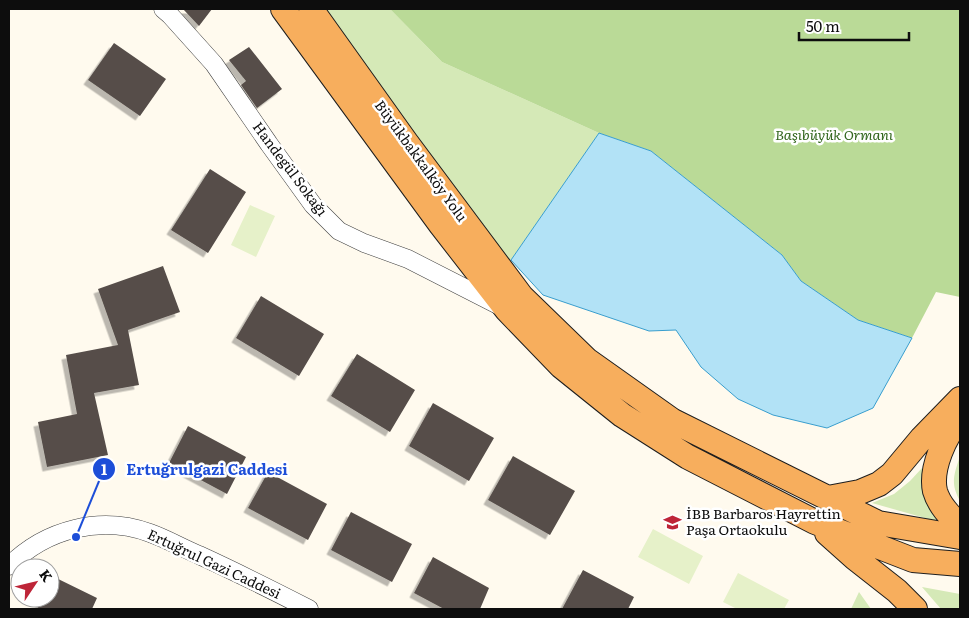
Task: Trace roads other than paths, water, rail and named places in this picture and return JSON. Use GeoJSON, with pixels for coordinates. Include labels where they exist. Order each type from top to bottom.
{"type":"FeatureCollection","features":[{"type":"Feature","properties":{"kind":"highway","name":"Büyükbakkalköy Yolu"},"geometry":{"type":"LineString","coordinates":[[283,9],[441,225],[507,310],[561,366],[622,415],[688,457],[815,522]]}},
{"type":"Feature","properties":{"kind":"highway","name":"Büyükbakkalköy Yolu"},"geometry":{"type":"LineString","coordinates":[[311,9],[406,142],[522,296],[588,360],[674,421],[878,523],[960,537]]}},
{"type":"Feature","properties":{"kind":"highway"},"geometry":{"type":"LineString","coordinates":[[507,310],[536,310]]}},
{"type":"Feature","properties":{"kind":"highway"},"geometry":{"type":"LineString","coordinates":[[828,498],[860,492],[879,484],[892,474],[922,438],[960,399]]}},
{"type":"Feature","properties":{"kind":"highway"},"geometry":{"type":"LineString","coordinates":[[960,419],[954,425],[939,452],[935,470],[935,491],[941,504],[960,526]]}},
{"type":"Feature","properties":{"kind":"highway"},"geometry":{"type":"LineString","coordinates":[[815,522],[913,560],[960,564]]}},
{"type":"Feature","properties":{"kind":"highway"},"geometry":{"type":"LineString","coordinates":[[815,522],[916,609]]}},
{"type":"Feature","properties":{"kind":"street","name":"Handegül Sokağı"},"geometry":{"type":"LineString","coordinates":[[163,9],[214,64],[313,205],[339,231],[364,244],[408,259],[507,310]]}},
{"type":"Feature","properties":{"kind":"street","name":"Ertuğrul Gazi Caddesi"},"geometry":{"type":"LineString","coordinates":[[9,566],[32,547],[56,534],[84,527],[108,524],[151,533],[247,577],[309,609]]}},
{"type":"Feature","properties":{"kind":"water"},"geometry":{"type":"Polygon","coordinates":[[[599,133],[651,151],[782,255],[801,281],[858,320],[912,338],[873,408],[827,428],[773,415],[738,399],[701,367],[676,330],[649,331],[543,295],[511,260],[599,133]]]}},
{"type":"Feature","properties":{"kind":"place","name":"İBB Barbaros Hayrettin Paşa Ortaokulu"},"geometry":{"type":"Point","coordinates":[672,522]}},
{"type":"Feature","properties":{"kind":"place","name":"Ertuğrulgazi Caddesi"},"geometry":{"type":"Point","coordinates":[76,537]}},
{"type":"Feature","properties":{"kind":"park label","name":"Başıbüyük Ormanı"},"geometry":{"type":"Point","coordinates":[834,135]}}]}
